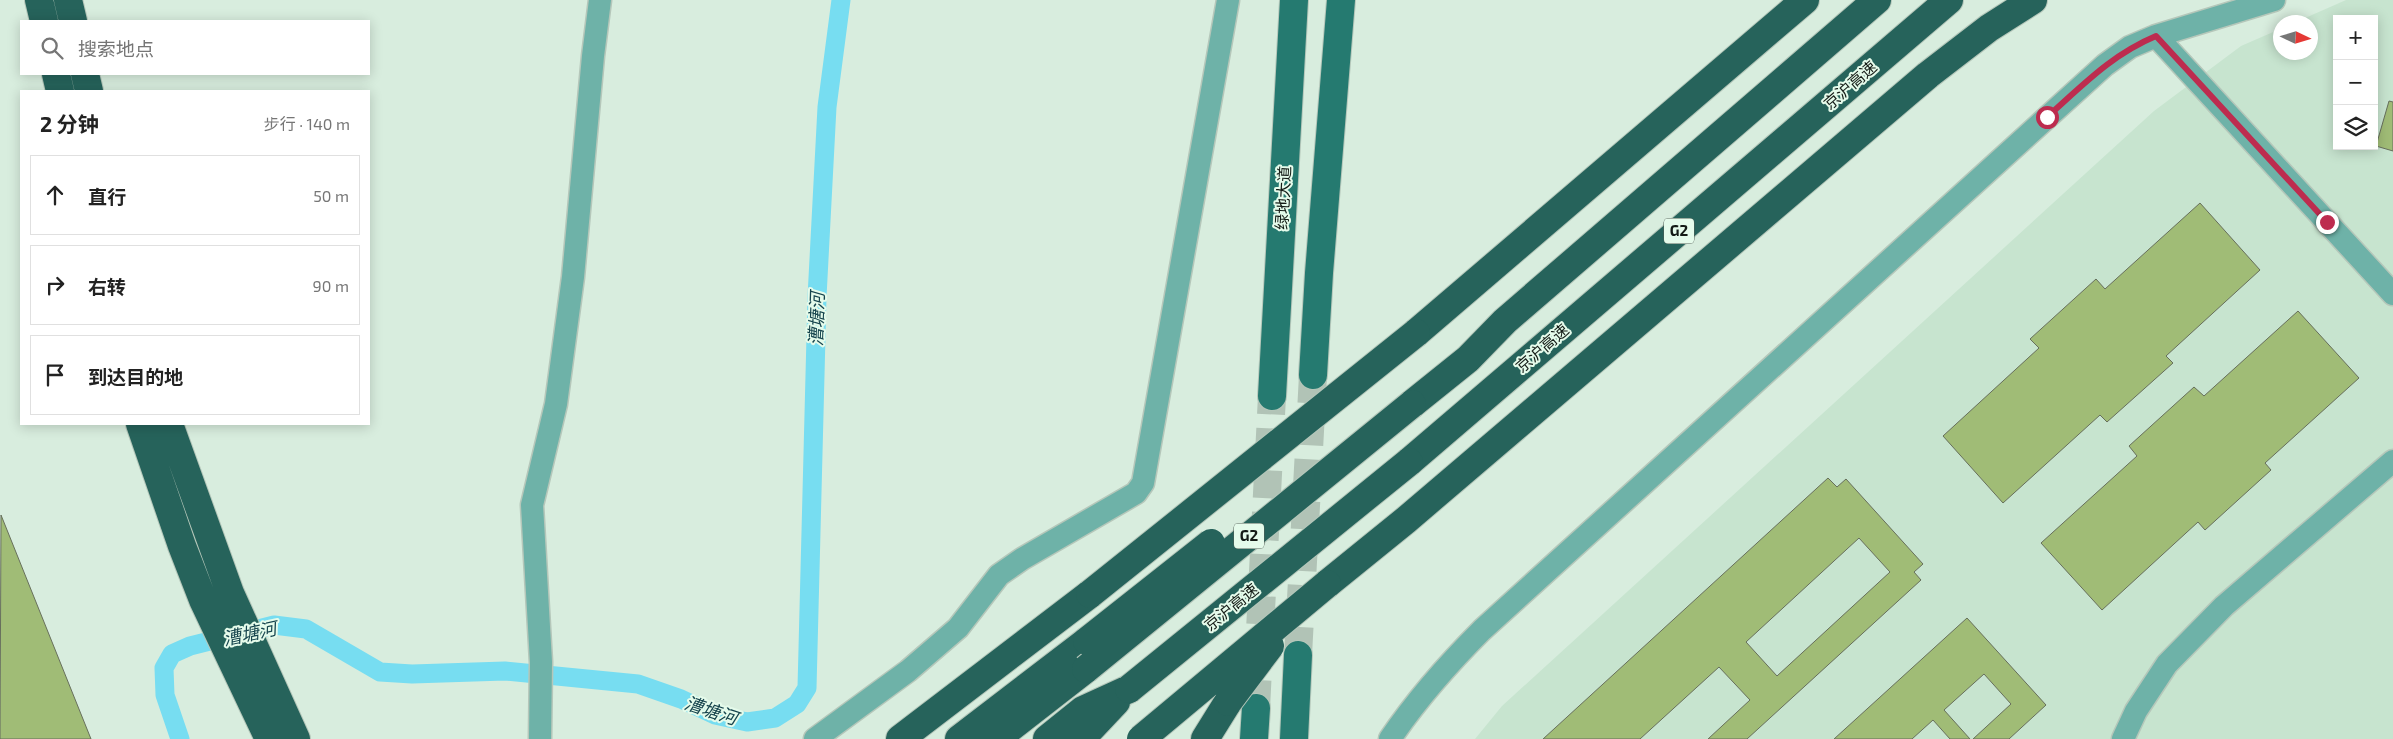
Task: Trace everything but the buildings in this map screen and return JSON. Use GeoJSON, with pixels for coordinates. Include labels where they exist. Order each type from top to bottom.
{"type":"FeatureCollection","features":[{"type":"Feature","properties":{"kind":"highway"},"geometry":{"type":"LineString","coordinates":[[40,0],[44,20]]}},
{"type":"Feature","properties":{"kind":"highway"},"geometry":{"type":"LineString","coordinates":[[68,0],[73,20]]}},
{"type":"Feature","properties":{"kind":"highway"},"geometry":{"type":"LineString","coordinates":[[900,739],[1090,594],[1416,333],[1805,0]]}},
{"type":"Feature","properties":{"kind":"highway","name":"G2"},"geometry":{"type":"LineString","coordinates":[[959,739],[1413,392],[1468,358],[1505,321],[1877,0]]}},
{"type":"Feature","properties":{"kind":"highway","name":"京沪高速"},"geometry":{"type":"LineString","coordinates":[[1081,739],[1130,689],[1409,462],[1949,0]]}},
{"type":"Feature","properties":{"kind":"highway"},"geometry":{"type":"LineString","coordinates":[[1141,739],[1406,520],[1928,75],[1989,28],[2033,0]]}},
{"type":"Feature","properties":{"kind":"highway"},"geometry":{"type":"LineString","coordinates":[[56,75],[60,90]]}},
{"type":"Feature","properties":{"kind":"highway"},"geometry":{"type":"LineString","coordinates":[[85,75],[88,90]]}},
{"type":"Feature","properties":{"kind":"highway","name":"G2"},"geometry":{"type":"LineString","coordinates":[[996,739],[1086,669],[1413,392]]}},
{"type":"Feature","properties":{"kind":"highway"},"geometry":{"type":"LineString","coordinates":[[140,425],[182,546],[204,600],[296,739]]}},
{"type":"Feature","properties":{"kind":"highway"},"geometry":{"type":"LineString","coordinates":[[169,425],[230,593],[250,672],[262,732]]}},
{"type":"Feature","properties":{"kind":"highway"},"geometry":{"type":"LineString","coordinates":[[1205,739],[1260,658],[1327,584]]}},
{"type":"Feature","properties":{"kind":"highway"},"geometry":{"type":"LineString","coordinates":[[250,672],[316,739]]}},
{"type":"Feature","properties":{"kind":"highway","name":"京沪高速"},"geometry":{"type":"LineString","coordinates":[[1046,739],[1083,710],[1130,689]]}},
{"type":"Feature","properties":{"kind":"main road","name":"绿地大道"},"geometry":{"type":"LineString","coordinates":[[1272,396],[1294,0]]}},
{"type":"Feature","properties":{"kind":"main road"},"geometry":{"type":"LineString","coordinates":[[1313,375],[1319,273],[1341,0]]}},
{"type":"Feature","properties":{"kind":"main road"},"geometry":{"type":"LineString","coordinates":[[1294,739],[1298,655]]}},
{"type":"Feature","properties":{"kind":"main road"},"geometry":{"type":"LineString","coordinates":[[1254,739],[1256,708]]}},
{"type":"Feature","properties":{"kind":"street"},"geometry":{"type":"LineString","coordinates":[[540,739],[541,662],[532,505],[556,404],[573,277],[592,56],[600,0]]}},
{"type":"Feature","properties":{"kind":"street"},"geometry":{"type":"LineString","coordinates":[[815,739],[908,671],[958,628],[1000,575],[1022,559],[1136,493],[1143,483],[1228,0]]}},
{"type":"Feature","properties":{"kind":"street"},"geometry":{"type":"LineString","coordinates":[[1390,739],[1446,666],[1482,630],[2105,64],[2130,47],[2156,36],[2274,0]]}},
{"type":"Feature","properties":{"kind":"street"},"geometry":{"type":"LineString","coordinates":[[2156,36],[2393,294]]}},
{"type":"Feature","properties":{"kind":"street"},"geometry":{"type":"LineString","coordinates":[[2123,739],[2136,711],[2167,664],[2224,606],[2393,461]]}},
{"type":"Feature","properties":{"kind":"shaded area"},"geometry":{"type":"Polygon","coordinates":[[[2346,0],[2393,0],[2393,739],[1475,739],[1502,706],[2154,111],[2241,46],[2273,32],[2273,60],[2318,60],[2318,15],[2312,15],[2346,0]]]}},
{"type":"Feature","properties":{"kind":"waterway","name":"漕塘河"},"geometry":{"type":"LineString","coordinates":[[180,739],[165,695],[164,668],[172,654],[190,646],[274,625],[306,629],[380,672],[412,674],[505,671],[638,684],[681,699],[715,715],[747,722],[775,718],[797,704],[807,688],[817,297],[827,107],[841,0]]}},
{"type":"Feature","properties":{"kind":"tunnel"},"geometry":{"type":"LineString","coordinates":[[1298,655],[1313,375]]}},
{"type":"Feature","properties":{"kind":"tunnel"},"geometry":{"type":"LineString","coordinates":[[1256,708],[1272,396]]}},
{"type":"Feature","properties":{"kind":"route"},"geometry":{"type":"LineString","coordinates":[[2047,117],[2105,64],[2130,47],[2156,36],[2327,222]]}}]}
